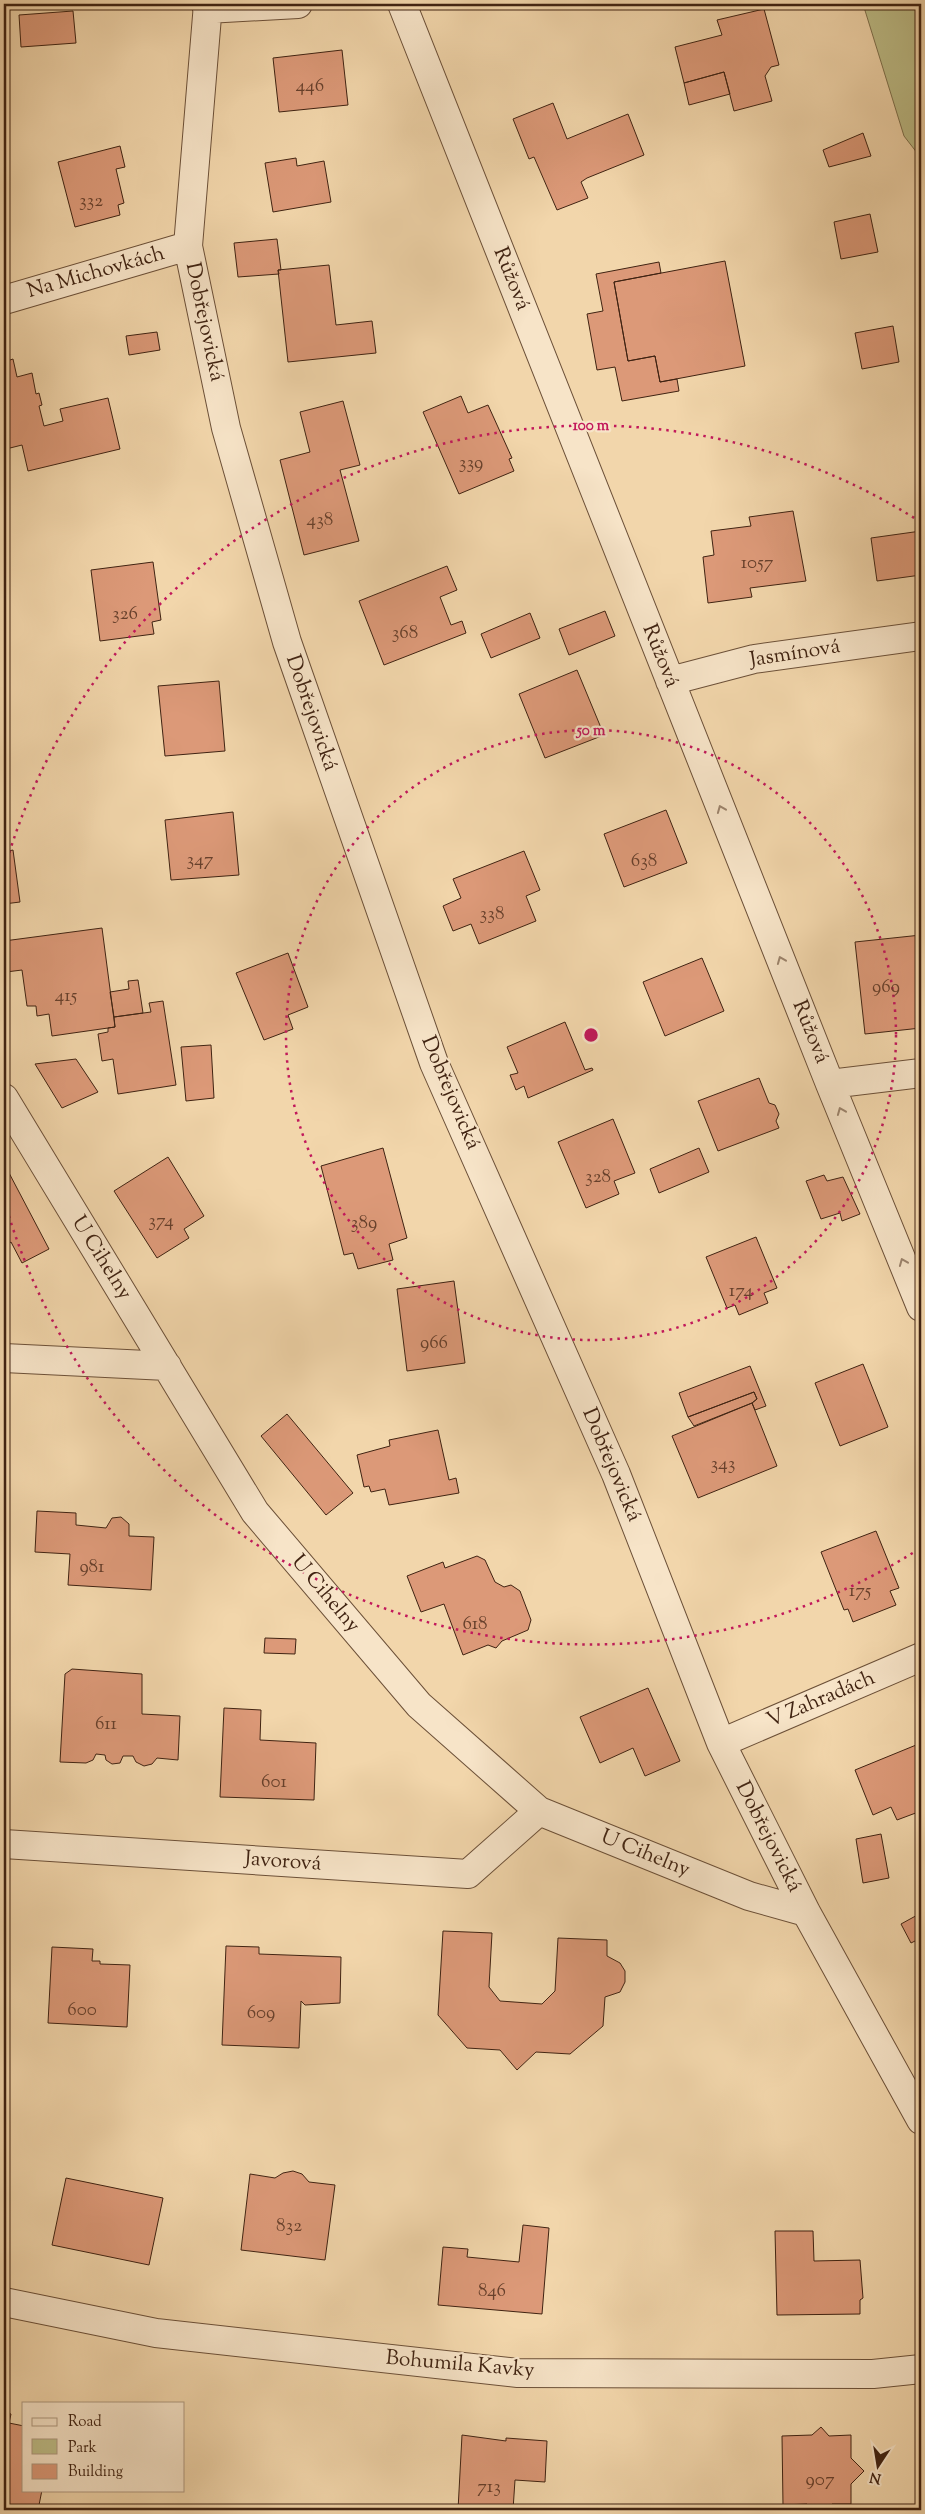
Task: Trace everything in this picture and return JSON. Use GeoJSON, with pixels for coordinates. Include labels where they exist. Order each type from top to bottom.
{"type":"FeatureCollection","features":[{"type":"Feature","properties":{"kind":"street"},"geometry":{"type":"LineString","coordinates":[[208,6],[298,4]]}},
{"type":"Feature","properties":{"kind":"street","name":"Růžová"},"geometry":{"type":"LineString","coordinates":[[402,4],[830,1084],[921,1307]]}},
{"type":"Feature","properties":{"kind":"street","name":"Dobřejovická"},"geometry":{"type":"LineString","coordinates":[[208,6],[188,246],[226,428],[286,642],[434,1063],[616,1474],[721,1744],[806,1912],[921,2120]]}},
{"type":"Feature","properties":{"kind":"street","name":"Na Michovkách"},"geometry":{"type":"LineString","coordinates":[[4,300],[188,246]]}},
{"type":"Feature","properties":{"kind":"street","name":"Jasmínová"},"geometry":{"type":"LineString","coordinates":[[670,681],[754,659],[921,636]]}},
{"type":"Feature","properties":{"kind":"street"},"geometry":{"type":"LineString","coordinates":[[830,1084],[921,1073]]}},
{"type":"Feature","properties":{"kind":"street","name":"U Cihelny"},"geometry":{"type":"LineString","coordinates":[[4,1098],[254,1512],[419,1705],[539,1811],[749,1896],[806,1912]]}},
{"type":"Feature","properties":{"kind":"street"},"geometry":{"type":"LineString","coordinates":[[4,1358],[167,1366]]}},
{"type":"Feature","properties":{"kind":"street","name":"V Zahradách"},"geometry":{"type":"LineString","coordinates":[[721,1744],[921,1657]]}},
{"type":"Feature","properties":{"kind":"street","name":"Javorová"},"geometry":{"type":"LineString","coordinates":[[4,1844],[468,1874],[539,1811]]}},
{"type":"Feature","properties":{"kind":"street","name":"Bohumila Kavky"},"geometry":{"type":"LineString","coordinates":[[4,2302],[156,2333],[518,2373],[873,2374],[921,2369]]}},
{"type":"Feature","properties":{"kind":"green space"},"geometry":{"type":"Polygon","coordinates":[[[863,4],[921,4],[921,158],[904,136],[863,4]]]}},
{"type":"Feature","properties":{"kind":"building"},"geometry":{"type":"Polygon","coordinates":[[[764,9],[779,65],[771,67],[765,76],[772,101],[734,111],[724,72],[684,83],[675,47],[722,35],[717,20],[764,9]]]}},
{"type":"Feature","properties":{"kind":"building"},"geometry":{"type":"Polygon","coordinates":[[[73,11],[76,43],[21,47],[19,15],[73,11]]]}},
{"type":"Feature","properties":{"kind":"building"},"geometry":{"type":"Polygon","coordinates":[[[342,50],[348,105],[279,112],[273,58],[342,50]]]}},
{"type":"Feature","properties":{"kind":"building"},"geometry":{"type":"Polygon","coordinates":[[[724,72],[730,94],[689,105],[684,83],[724,72]]]}},
{"type":"Feature","properties":{"kind":"building"},"geometry":{"type":"Polygon","coordinates":[[[553,103],[567,139],[628,114],[644,155],[587,178],[581,182],[588,198],[557,210],[534,157],[529,159],[513,119],[553,103]]]}},
{"type":"Feature","properties":{"kind":"building"},"geometry":{"type":"Polygon","coordinates":[[[863,133],[871,156],[829,167],[823,150],[863,133]]]}},
{"type":"Feature","properties":{"kind":"building"},"geometry":{"type":"Polygon","coordinates":[[[120,146],[125,167],[116,169],[124,203],[118,205],[120,215],[75,227],[58,162],[120,146]]]}},
{"type":"Feature","properties":{"kind":"building"},"geometry":{"type":"Polygon","coordinates":[[[296,158],[297,166],[324,161],[331,202],[273,212],[265,163],[296,158]]]}},
{"type":"Feature","properties":{"kind":"building"},"geometry":{"type":"Polygon","coordinates":[[[870,214],[878,252],[841,259],[834,222],[870,214]]]}},
{"type":"Feature","properties":{"kind":"building"},"geometry":{"type":"Polygon","coordinates":[[[277,239],[281,270],[278,270],[279,274],[238,277],[234,243],[277,239]]]}},
{"type":"Feature","properties":{"kind":"building"},"geometry":{"type":"Polygon","coordinates":[[[725,261],[745,366],[660,382],[655,356],[628,361],[614,282],[725,261]]]}},
{"type":"Feature","properties":{"kind":"building"},"geometry":{"type":"Polygon","coordinates":[[[659,262],[661,273],[614,282],[628,361],[655,356],[660,382],[677,379],[679,391],[622,401],[615,367],[597,370],[587,314],[603,311],[596,274],[659,262]]]}},
{"type":"Feature","properties":{"kind":"building"},"geometry":{"type":"Polygon","coordinates":[[[329,265],[336,325],[372,321],[376,353],[288,362],[278,270],[329,265]]]}},
{"type":"Feature","properties":{"kind":"building"},"geometry":{"type":"Polygon","coordinates":[[[893,326],[899,362],[862,369],[855,333],[893,326]]]}},
{"type":"Feature","properties":{"kind":"building"},"geometry":{"type":"Polygon","coordinates":[[[157,332],[160,350],[129,355],[126,336],[157,332]]]}},
{"type":"Feature","properties":{"kind":"building"},"geometry":{"type":"Polygon","coordinates":[[[13,359],[17,377],[32,373],[36,394],[39,393],[42,405],[39,406],[44,426],[63,421],[60,409],[108,398],[120,449],[28,471],[22,445],[6,449],[4,440],[4,362],[13,359]]]}},
{"type":"Feature","properties":{"kind":"building"},"geometry":{"type":"Polygon","coordinates":[[[461,396],[468,413],[488,405],[512,458],[509,459],[514,471],[459,494],[423,412],[461,396]]]}},
{"type":"Feature","properties":{"kind":"building"},"geometry":{"type":"Polygon","coordinates":[[[343,401],[360,465],[340,470],[359,541],[304,555],[280,460],[310,452],[300,412],[343,401]]]}},
{"type":"Feature","properties":{"kind":"building"},"geometry":{"type":"Polygon","coordinates":[[[793,511],[806,581],[750,588],[752,597],[708,603],[703,557],[714,555],[711,531],[751,526],[749,517],[793,511]]]}},
{"type":"Feature","properties":{"kind":"building"},"geometry":{"type":"Polygon","coordinates":[[[921,531],[921,575],[877,581],[871,538],[921,531]]]}},
{"type":"Feature","properties":{"kind":"building"},"geometry":{"type":"Polygon","coordinates":[[[153,562],[161,620],[152,622],[154,634],[100,641],[91,570],[153,562]]]}},
{"type":"Feature","properties":{"kind":"building"},"geometry":{"type":"Polygon","coordinates":[[[447,566],[457,590],[440,597],[451,625],[462,621],[466,633],[384,665],[359,601],[447,566]]]}},
{"type":"Feature","properties":{"kind":"building"},"geometry":{"type":"Polygon","coordinates":[[[605,611],[615,636],[569,655],[559,629],[605,611]]]}},
{"type":"Feature","properties":{"kind":"building"},"geometry":{"type":"Polygon","coordinates":[[[530,613],[540,638],[491,658],[481,634],[530,613]]]}},
{"type":"Feature","properties":{"kind":"building"},"geometry":{"type":"Polygon","coordinates":[[[577,670],[604,735],[545,758],[519,694],[577,670]]]}},
{"type":"Feature","properties":{"kind":"building"},"geometry":{"type":"Polygon","coordinates":[[[219,681],[225,751],[165,756],[158,686],[219,681]]]}},
{"type":"Feature","properties":{"kind":"building"},"geometry":{"type":"Polygon","coordinates":[[[666,810],[687,863],[624,887],[604,834],[666,810]]]}},
{"type":"Feature","properties":{"kind":"building"},"geometry":{"type":"Polygon","coordinates":[[[233,812],[239,875],[171,880],[165,820],[233,812]]]}},
{"type":"Feature","properties":{"kind":"building"},"geometry":{"type":"Polygon","coordinates":[[[13,850],[20,902],[4,904],[4,852],[13,850]]]}},
{"type":"Feature","properties":{"kind":"building"},"geometry":{"type":"Polygon","coordinates":[[[524,851],[540,890],[526,896],[536,921],[479,944],[471,924],[453,931],[443,906],[461,898],[453,879],[524,851]]]}},
{"type":"Feature","properties":{"kind":"building"},"geometry":{"type":"Polygon","coordinates":[[[102,928],[115,1027],[52,1036],[49,1014],[37,1016],[36,1006],[27,1006],[22,970],[6,972],[4,941],[102,928]]]}},
{"type":"Feature","properties":{"kind":"building"},"geometry":{"type":"Polygon","coordinates":[[[921,935],[921,1028],[865,1034],[855,942],[921,935]]]}},
{"type":"Feature","properties":{"kind":"building"},"geometry":{"type":"Polygon","coordinates":[[[288,953],[308,1007],[288,1015],[293,1029],[264,1040],[236,973],[288,953]]]}},
{"type":"Feature","properties":{"kind":"building"},"geometry":{"type":"Polygon","coordinates":[[[702,958],[724,1011],[665,1036],[643,982],[702,958]]]}},
{"type":"Feature","properties":{"kind":"building"},"geometry":{"type":"Polygon","coordinates":[[[138,980],[143,1013],[114,1017],[110,992],[129,989],[128,981],[138,980]]]}},
{"type":"Feature","properties":{"kind":"building"},"geometry":{"type":"Polygon","coordinates":[[[163,1001],[176,1085],[118,1094],[113,1059],[102,1061],[98,1034],[108,1032],[108,1028],[115,1027],[114,1017],[151,1012],[149,1003],[163,1001]]]}},
{"type":"Feature","properties":{"kind":"building"},"geometry":{"type":"Polygon","coordinates":[[[565,1022],[585,1070],[592,1068],[593,1070],[528,1098],[524,1086],[516,1090],[510,1075],[518,1073],[507,1047],[565,1022]]]}},
{"type":"Feature","properties":{"kind":"building"},"geometry":{"type":"Polygon","coordinates":[[[211,1045],[214,1098],[186,1101],[181,1047],[211,1045]]]}},
{"type":"Feature","properties":{"kind":"building"},"geometry":{"type":"Polygon","coordinates":[[[76,1059],[98,1092],[62,1108],[35,1064],[76,1059]]]}},
{"type":"Feature","properties":{"kind":"building"},"geometry":{"type":"Polygon","coordinates":[[[759,1078],[769,1103],[775,1105],[779,1114],[776,1121],[779,1128],[718,1151],[698,1101],[759,1078]]]}},
{"type":"Feature","properties":{"kind":"building"},"geometry":{"type":"Polygon","coordinates":[[[613,1119],[635,1173],[614,1181],[619,1194],[586,1208],[558,1142],[613,1119]]]}},
{"type":"Feature","properties":{"kind":"building"},"geometry":{"type":"Polygon","coordinates":[[[383,1148],[407,1238],[389,1244],[393,1260],[358,1269],[353,1253],[344,1255],[321,1166],[383,1148]]]}},
{"type":"Feature","properties":{"kind":"building"},"geometry":{"type":"Polygon","coordinates":[[[699,1148],[709,1172],[659,1193],[650,1169],[699,1148]]]}},
{"type":"Feature","properties":{"kind":"building"},"geometry":{"type":"Polygon","coordinates":[[[168,1157],[204,1216],[184,1229],[189,1238],[157,1258],[114,1191],[168,1157]]]}},
{"type":"Feature","properties":{"kind":"building"},"geometry":{"type":"Polygon","coordinates":[[[8,1171],[49,1249],[22,1263],[11,1242],[8,1244],[4,1235],[4,1173],[8,1171]]]}},
{"type":"Feature","properties":{"kind":"building"},"geometry":{"type":"Polygon","coordinates":[[[824,1175],[827,1181],[843,1177],[860,1214],[842,1221],[840,1213],[821,1219],[806,1181],[824,1175]]]}},
{"type":"Feature","properties":{"kind":"building"},"geometry":{"type":"Polygon","coordinates":[[[756,1237],[777,1288],[764,1293],[768,1303],[739,1315],[735,1305],[727,1308],[706,1257],[756,1237]]]}},
{"type":"Feature","properties":{"kind":"building"},"geometry":{"type":"Polygon","coordinates":[[[454,1281],[465,1363],[407,1371],[397,1289],[454,1281]]]}},
{"type":"Feature","properties":{"kind":"building"},"geometry":{"type":"Polygon","coordinates":[[[863,1364],[888,1427],[840,1446],[815,1383],[863,1364]]]}},
{"type":"Feature","properties":{"kind":"building"},"geometry":{"type":"Polygon","coordinates":[[[750,1366],[766,1406],[755,1410],[752,1403],[757,1399],[754,1392],[688,1417],[679,1393],[750,1366]]]}},
{"type":"Feature","properties":{"kind":"building"},"geometry":{"type":"Polygon","coordinates":[[[754,1392],[757,1399],[752,1403],[694,1426],[688,1417],[754,1392]]]}},
{"type":"Feature","properties":{"kind":"building"},"geometry":{"type":"Polygon","coordinates":[[[752,1403],[777,1466],[698,1498],[672,1436],[752,1403]]]}},
{"type":"Feature","properties":{"kind":"building"},"geometry":{"type":"Polygon","coordinates":[[[287,1414],[353,1493],[326,1515],[261,1436],[287,1414]]]}},
{"type":"Feature","properties":{"kind":"building"},"geometry":{"type":"Polygon","coordinates":[[[438,1430],[449,1480],[456,1478],[459,1493],[389,1505],[385,1489],[371,1492],[369,1486],[364,1487],[357,1455],[390,1446],[389,1440],[438,1430]]]}},
{"type":"Feature","properties":{"kind":"building"},"geometry":{"type":"Polygon","coordinates":[[[37,1511],[76,1513],[76,1525],[106,1528],[112,1518],[121,1517],[129,1524],[129,1536],[154,1537],[151,1590],[68,1585],[70,1554],[35,1552],[37,1511]]]}},
{"type":"Feature","properties":{"kind":"building"},"geometry":{"type":"Polygon","coordinates":[[[876,1531],[899,1588],[890,1591],[896,1605],[853,1622],[848,1609],[844,1610],[821,1552],[876,1531]]]}},
{"type":"Feature","properties":{"kind":"building"},"geometry":{"type":"Polygon","coordinates":[[[477,1556],[485,1560],[495,1582],[504,1587],[511,1585],[520,1591],[531,1620],[528,1630],[502,1641],[496,1648],[488,1645],[463,1655],[444,1604],[421,1612],[407,1576],[443,1562],[445,1568],[477,1556]]]}},
{"type":"Feature","properties":{"kind":"building"},"geometry":{"type":"Polygon","coordinates":[[[265,1638],[296,1639],[295,1654],[264,1653],[265,1638]]]}},
{"type":"Feature","properties":{"kind":"building"},"geometry":{"type":"Polygon","coordinates":[[[72,1669],[142,1674],[142,1714],[180,1716],[178,1760],[157,1758],[152,1764],[144,1766],[136,1762],[133,1756],[123,1756],[120,1763],[112,1764],[106,1760],[105,1755],[96,1754],[93,1760],[86,1763],[60,1762],[65,1674],[72,1669]]]}},
{"type":"Feature","properties":{"kind":"building"},"geometry":{"type":"Polygon","coordinates":[[[648,1688],[680,1761],[645,1776],[633,1748],[600,1763],[580,1717],[648,1688]]]}},
{"type":"Feature","properties":{"kind":"building"},"geometry":{"type":"Polygon","coordinates":[[[224,1708],[261,1710],[260,1740],[316,1743],[314,1800],[220,1797],[224,1708]]]}},
{"type":"Feature","properties":{"kind":"building"},"geometry":{"type":"Polygon","coordinates":[[[921,1743],[921,1811],[897,1820],[891,1807],[873,1815],[855,1770],[921,1743]]]}},
{"type":"Feature","properties":{"kind":"building"},"geometry":{"type":"Polygon","coordinates":[[[881,1834],[889,1878],[863,1883],[856,1839],[881,1834]]]}},
{"type":"Feature","properties":{"kind":"building"},"geometry":{"type":"Polygon","coordinates":[[[921,1913],[921,1952],[915,1941],[911,1943],[901,1924],[921,1913]]]}},
{"type":"Feature","properties":{"kind":"building"},"geometry":{"type":"Polygon","coordinates":[[[443,1931],[492,1933],[489,1987],[500,2001],[542,2004],[555,1991],[558,1938],[607,1940],[607,1956],[620,1963],[625,1971],[625,1982],[620,1992],[605,1997],[603,2026],[570,2054],[536,2052],[517,2070],[500,2050],[467,2048],[438,2015],[443,1931]]]}},
{"type":"Feature","properties":{"kind":"building"},"geometry":{"type":"Polygon","coordinates":[[[226,1946],[259,1947],[259,1954],[341,1957],[340,2003],[305,2005],[301,2001],[299,2048],[222,2045],[226,1946]]]}},
{"type":"Feature","properties":{"kind":"building"},"geometry":{"type":"Polygon","coordinates":[[[52,1947],[93,1949],[92,1961],[100,1961],[100,1964],[130,1965],[127,2027],[48,2023],[52,1947]]]}},
{"type":"Feature","properties":{"kind":"building"},"geometry":{"type":"Polygon","coordinates":[[[293,2171],[302,2174],[309,2182],[335,2185],[325,2260],[241,2250],[250,2174],[275,2178],[283,2173],[293,2171]]]}},
{"type":"Feature","properties":{"kind":"building"},"geometry":{"type":"Polygon","coordinates":[[[66,2178],[163,2198],[149,2265],[52,2245],[66,2178]]]}},
{"type":"Feature","properties":{"kind":"building"},"geometry":{"type":"Polygon","coordinates":[[[523,2225],[549,2228],[542,2314],[438,2305],[443,2247],[468,2249],[467,2257],[519,2262],[523,2225]]]}},
{"type":"Feature","properties":{"kind":"building"},"geometry":{"type":"Polygon","coordinates":[[[775,2231],[813,2231],[814,2261],[860,2260],[863,2298],[860,2300],[860,2314],[777,2315],[775,2231]]]}},
{"type":"Feature","properties":{"kind":"building"},"geometry":{"type":"Polygon","coordinates":[[[4,2412],[11,2414],[9,2423],[22,2426],[22,2492],[42,2492],[38,2510],[4,2510],[4,2412]]]}},
{"type":"Feature","properties":{"kind":"building"},"geometry":{"type":"Polygon","coordinates":[[[821,2427],[829,2436],[851,2435],[851,2458],[864,2471],[851,2484],[851,2504],[832,2504],[827,2510],[813,2510],[807,2504],[783,2505],[782,2436],[812,2435],[821,2427]]]}},
{"type":"Feature","properties":{"kind":"building"},"geometry":{"type":"Polygon","coordinates":[[[462,2435],[506,2441],[506,2438],[547,2441],[545,2482],[515,2480],[513,2510],[458,2510],[462,2435]]]}}]}
